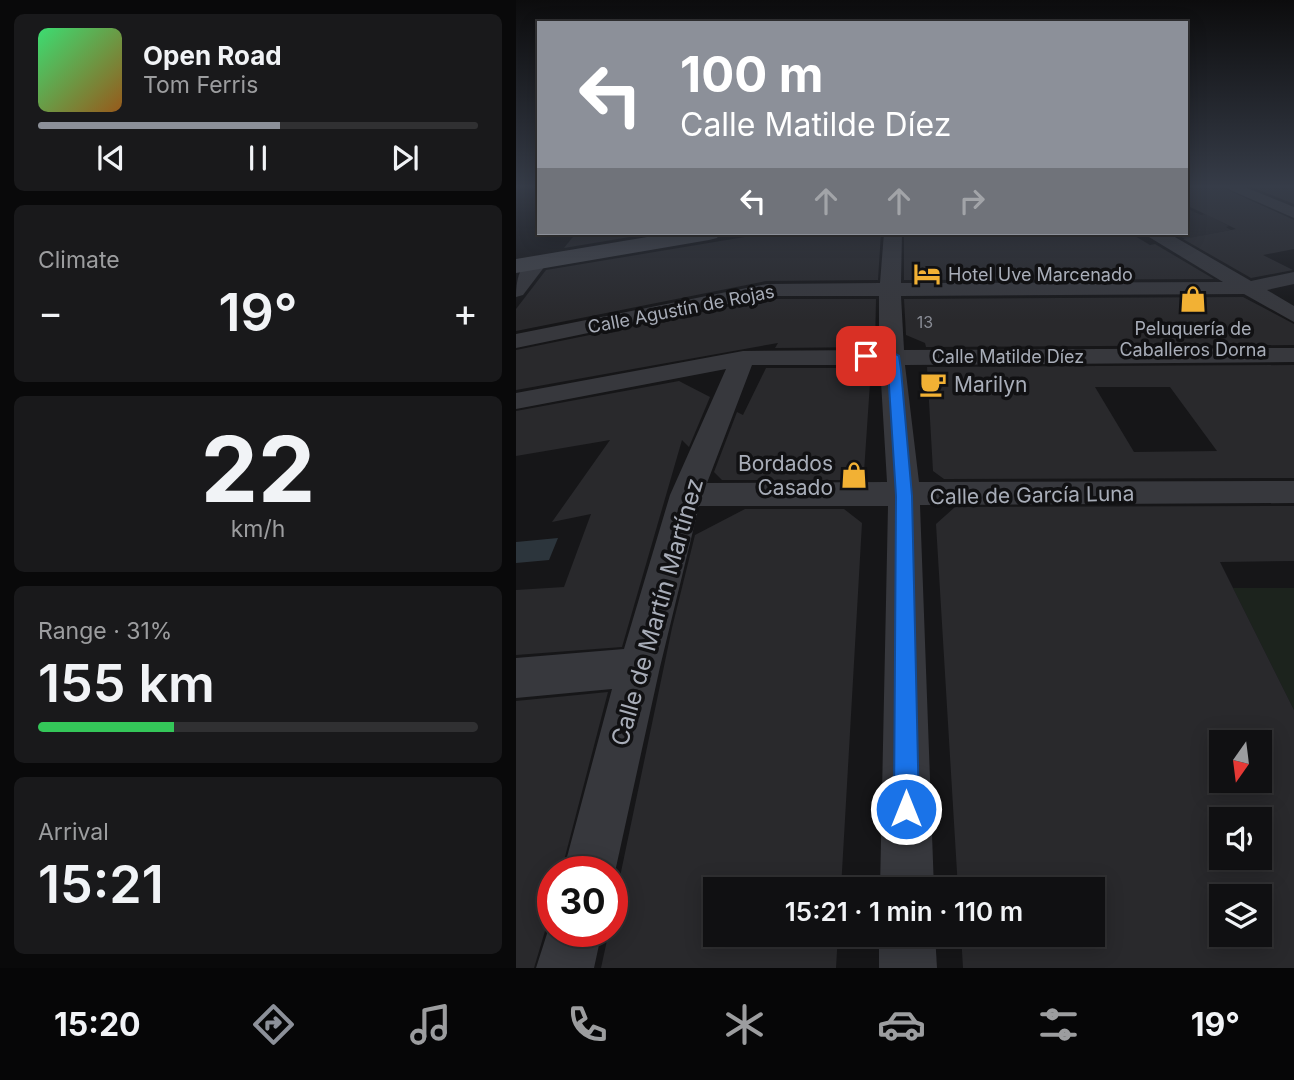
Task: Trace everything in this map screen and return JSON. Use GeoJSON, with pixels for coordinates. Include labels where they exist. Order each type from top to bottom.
{"type":"FeatureCollection","features":[{"type":"Feature","properties":{"kind":"street"},"geometry":{"type":"LineString","coordinates":[[516,291],[527,264],[650,238],[685,235]]}},
{"type":"Feature","properties":{"kind":"street"},"geometry":{"type":"LineString","coordinates":[[893,235],[890,289],[892,356],[904,496],[907,877]]}},
{"type":"Feature","properties":{"kind":"street"},"geometry":{"type":"LineString","coordinates":[[1158,235],[1294,315]]}},
{"type":"Feature","properties":{"kind":"street","name":"Calle Agustín de Rojas"},"geometry":{"type":"LineString","coordinates":[[516,341],[767,290],[1247,288],[1294,278]]}},
{"type":"Feature","properties":{"kind":"street","name":"Calle Matilde Díez"},"geometry":{"type":"LineString","coordinates":[[516,401],[743,358],[1294,355]]}},
{"type":"Feature","properties":{"kind":"street","name":"Calle de Martín Martínez"},"geometry":{"type":"LineString","coordinates":[[593,856],[639,667],[686,495],[743,358]]}},
{"type":"Feature","properties":{"kind":"street","name":"Calle de García Luna"},"geometry":{"type":"LineString","coordinates":[[686,495],[1294,492]]}},
{"type":"Feature","properties":{"kind":"street"},"geometry":{"type":"LineString","coordinates":[[516,678],[639,667]]}},
{"type":"Feature","properties":{"kind":"street"},"geometry":{"type":"LineString","coordinates":[[565,968],[570,947]]}},
{"type":"Feature","properties":{"kind":"street"},"geometry":{"type":"LineString","coordinates":[[907,947],[908,968]]}},
{"type":"Feature","properties":{"kind":"shaded area"},"geometry":{"type":"Polygon","coordinates":[[[1188,231],[1225,231],[1185,239],[1178,235],[1188,235],[1188,231]]]}},
{"type":"Feature","properties":{"kind":"shaded area"},"geometry":{"type":"Polygon","coordinates":[[[558,538],[549,560],[516,563],[516,542],[558,538]]]}},
{"type":"Feature","properties":{"kind":"shaded area"},"geometry":{"type":"Polygon","coordinates":[[[1233,588],[1294,588],[1294,710],[1233,588]]]}},
{"type":"Feature","properties":{"kind":"building"},"geometry":{"type":"Polygon","coordinates":[[[1224,231],[1294,231],[1294,249],[1263,255],[1293,270],[1251,278],[1183,239],[1224,231]]]}},
{"type":"Feature","properties":{"kind":"building"},"geometry":{"type":"Polygon","coordinates":[[[574,235],[630,237],[564,248],[574,235]]]}},
{"type":"Feature","properties":{"kind":"building"},"geometry":{"type":"Polygon","coordinates":[[[757,235],[881,235],[878,280],[766,281],[516,331],[516,309],[546,270],[757,235]]]}},
{"type":"Feature","properties":{"kind":"building"},"geometry":{"type":"Polygon","coordinates":[[[904,235],[1133,235],[1150,245],[1155,244],[1214,279],[904,280],[904,235]]]}},
{"type":"Feature","properties":{"kind":"building"},"geometry":{"type":"Polygon","coordinates":[[[1243,297],[1294,324],[1294,345],[926,347],[925,343],[906,335],[904,299],[1243,297]]]}},
{"type":"Feature","properties":{"kind":"building"},"geometry":{"type":"Polygon","coordinates":[[[767,299],[876,299],[875,347],[775,348],[778,343],[516,390],[516,350],[767,299]]]}},
{"type":"Feature","properties":{"kind":"building"},"geometry":{"type":"Polygon","coordinates":[[[1294,365],[1294,478],[944,479],[933,471],[927,367],[1294,365]],[[1095,387],[1134,452],[1217,451],[1170,387],[1095,387]]]}},
{"type":"Feature","properties":{"kind":"building"},"geometry":{"type":"Polygon","coordinates":[[[766,368],[871,368],[864,472],[853,480],[722,480],[714,472],[737,412],[743,415],[766,368]]]}},
{"type":"Feature","properties":{"kind":"building"},"geometry":{"type":"Polygon","coordinates":[[[679,381],[710,397],[689,447],[682,440],[622,647],[516,655],[516,590],[564,587],[591,514],[552,522],[610,440],[516,456],[516,411],[679,381]]]}},
{"type":"Feature","properties":{"kind":"building"},"geometry":{"type":"Polygon","coordinates":[[[1294,506],[1294,561],[1220,562],[1294,710],[1294,968],[963,968],[962,947],[1105,947],[1105,877],[957,877],[936,524],[955,507],[1294,506]]]}},
{"type":"Feature","properties":{"kind":"building"},"geometry":{"type":"Polygon","coordinates":[[[745,509],[844,509],[862,523],[842,877],[703,877],[703,947],[837,947],[836,968],[601,968],[606,947],[628,947],[628,856],[624,856],[672,628],[695,535],[745,509]]]}},
{"type":"Feature","properties":{"kind":"building"},"geometry":{"type":"Polygon","coordinates":[[[608,692],[565,856],[537,856],[537,947],[540,947],[534,968],[516,968],[516,701],[608,692]]]}},
{"type":"Feature","properties":{"kind":"place","name":"Hotel Uve Marcenado"},"geometry":{"type":"Point","coordinates":[927,274]}},
{"type":"Feature","properties":{"kind":"place","name":"Peluquería de Caballeros Dorna"},"geometry":{"type":"Point","coordinates":[1193,299]}},
{"type":"Feature","properties":{"kind":"place","name":"Marilyn"},"geometry":{"type":"Point","coordinates":[933,384]}},
{"type":"Feature","properties":{"kind":"place","name":"Bordados Casado"},"geometry":{"type":"Point","coordinates":[854,475]}},
{"type":"Feature","properties":{"kind":"route"},"geometry":{"type":"LineString","coordinates":[[866,356],[892,356],[894,370],[904,496],[906,809]]}}]}
